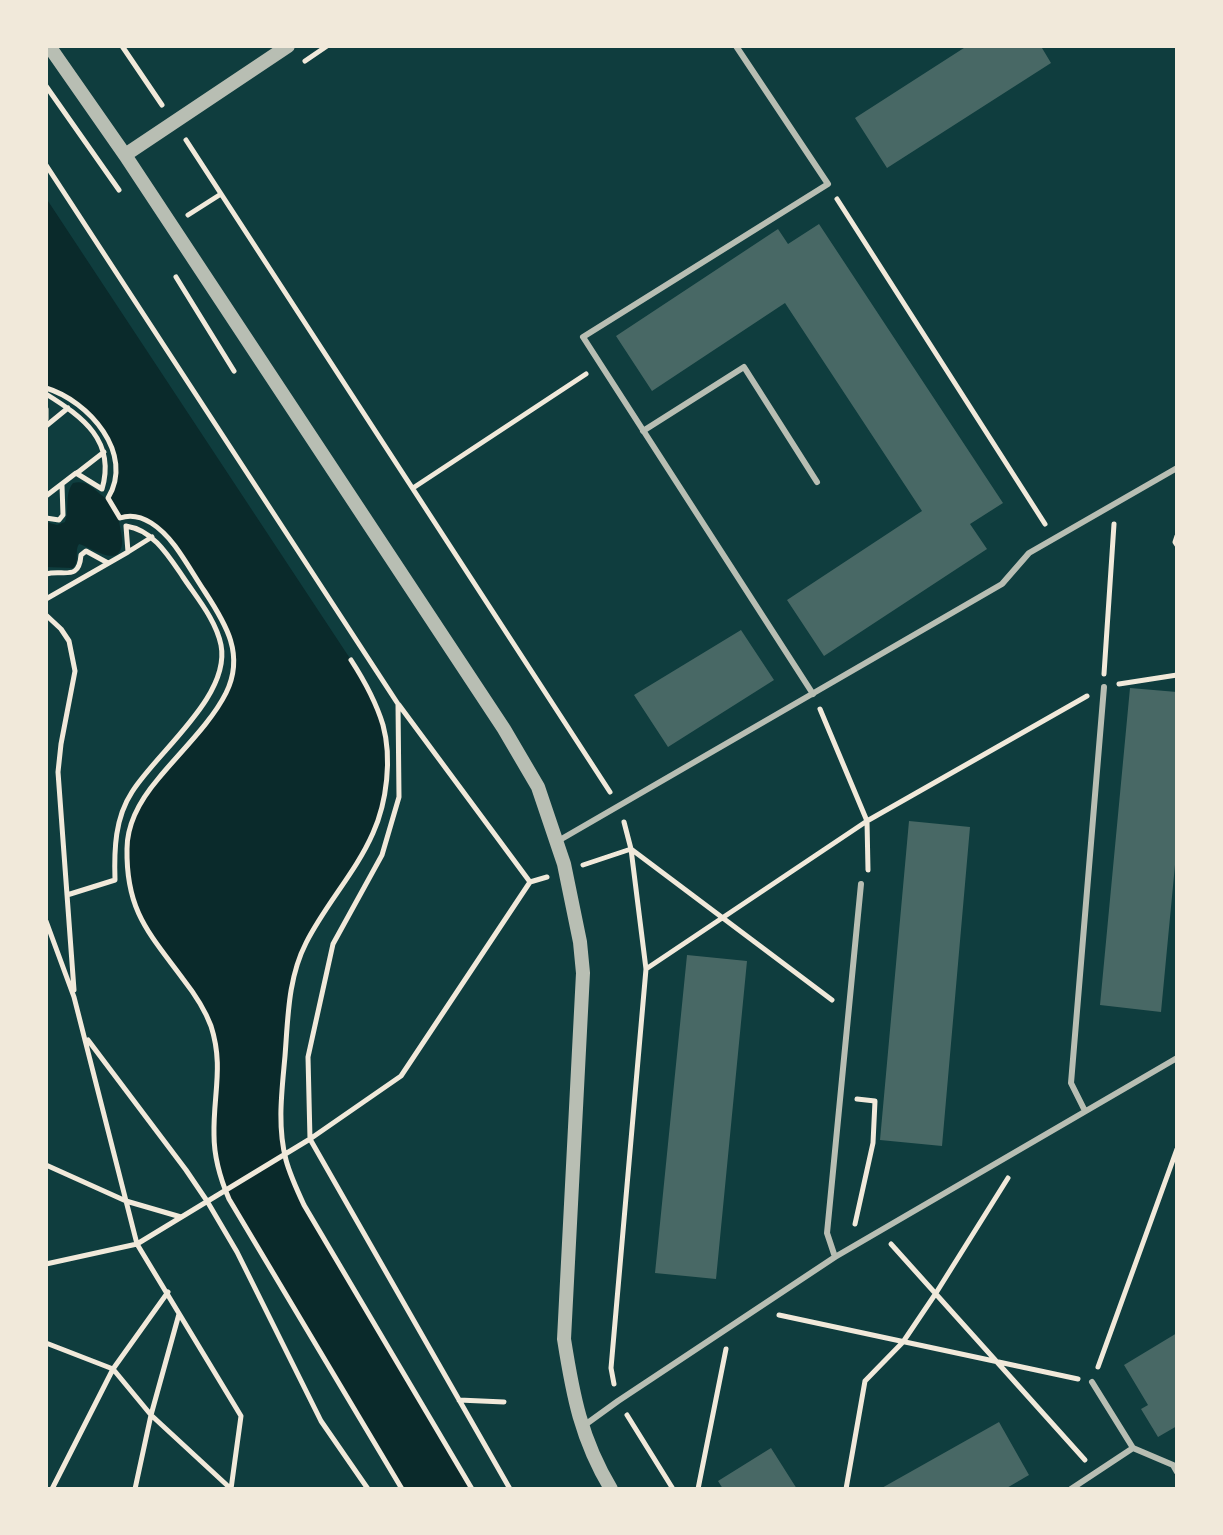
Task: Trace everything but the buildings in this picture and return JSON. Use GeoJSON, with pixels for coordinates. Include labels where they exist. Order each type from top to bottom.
{"type":"FeatureCollection","features":[{"type":"Feature","properties":{"kind":"street"},"geometry":{"type":"LineString","coordinates":[[49,46],[125,155],[504,729],[538,787],[564,864],[583,973],[564,1339],[582,1428],[611,1489]]}},
{"type":"Feature","properties":{"kind":"street"},"geometry":{"type":"LineString","coordinates":[[125,155],[288,46]]}},
{"type":"Feature","properties":{"kind":"lane"},"geometry":{"type":"LineString","coordinates":[[736,46],[828,184],[583,337],[813,694]]}},
{"type":"Feature","properties":{"kind":"lane"},"geometry":{"type":"LineString","coordinates":[[643,431],[744,367],[817,482]]}},
{"type":"Feature","properties":{"kind":"lane"},"geometry":{"type":"LineString","coordinates":[[556,843],[1002,584],[1029,553],[1177,468]]}},
{"type":"Feature","properties":{"kind":"lane"},"geometry":{"type":"LineString","coordinates":[[1085,1111],[1071,1083],[1104,687]]}},
{"type":"Feature","properties":{"kind":"lane"},"geometry":{"type":"LineString","coordinates":[[835,1257],[827,1233],[861,884]]}},
{"type":"Feature","properties":{"kind":"lane"},"geometry":{"type":"LineString","coordinates":[[582,1428],[835,1257],[1177,1058]]}},
{"type":"Feature","properties":{"kind":"lane"},"geometry":{"type":"LineString","coordinates":[[1092,1382],[1133,1448],[1173,1465],[1177,1472]]}},
{"type":"Feature","properties":{"kind":"lane"},"geometry":{"type":"LineString","coordinates":[[1071,1489],[1133,1448]]}},
{"type":"Feature","properties":{"kind":"path"},"geometry":{"type":"LineString","coordinates":[[46,86],[117,188]]}},
{"type":"Feature","properties":{"kind":"path"},"geometry":{"type":"LineString","coordinates":[[46,165],[398,704],[484,821]]}},
{"type":"Feature","properties":{"kind":"path"},"geometry":{"type":"LineString","coordinates":[[828,184],[1055,538]]}},
{"type":"Feature","properties":{"kind":"path"},"geometry":{"type":"LineString","coordinates":[[169,265],[234,371]]}},
{"type":"Feature","properties":{"kind":"path"},"geometry":{"type":"LineString","coordinates":[[413,488],[600,365]]}},
{"type":"Feature","properties":{"kind":"path"},"geometry":{"type":"LineString","coordinates":[[46,391],[77,414],[104,452],[107,467],[102,489],[77,473]]}},
{"type":"Feature","properties":{"kind":"path"},"geometry":{"type":"LineString","coordinates":[[46,391],[76,403],[102,429],[113,452],[117,470],[108,498],[120,518],[131,515],[145,519],[171,541],[223,619],[230,635],[235,666],[226,693],[149,789],[133,819],[127,849],[129,886],[140,919],[210,1022],[218,1061],[214,1150],[229,1199],[402,1489]]}},
{"type":"Feature","properties":{"kind":"path"},"geometry":{"type":"LineString","coordinates":[[46,426],[68,408]]}},
{"type":"Feature","properties":{"kind":"path"},"geometry":{"type":"LineString","coordinates":[[46,409],[46,419]]}},
{"type":"Feature","properties":{"kind":"path"},"geometry":{"type":"LineString","coordinates":[[46,496],[104,452]]}},
{"type":"Feature","properties":{"kind":"path"},"geometry":{"type":"LineString","coordinates":[[46,518],[59,520],[63,515],[62,484]]}},
{"type":"Feature","properties":{"kind":"path"},"geometry":{"type":"LineString","coordinates":[[1104,687],[1115,504]]}},
{"type":"Feature","properties":{"kind":"path"},"geometry":{"type":"LineString","coordinates":[[67,895],[115,880],[115,836],[121,812],[131,792],[200,709],[218,678],[222,649],[218,634],[170,557],[152,537],[126,526],[128,552]]}},
{"type":"Feature","properties":{"kind":"path"},"geometry":{"type":"LineString","coordinates":[[1177,536],[1177,545]]}},
{"type":"Feature","properties":{"kind":"path"},"geometry":{"type":"LineString","coordinates":[[46,599],[152,537]]}},
{"type":"Feature","properties":{"kind":"path"},"geometry":{"type":"LineString","coordinates":[[46,574],[76,571],[81,555],[86,551],[109,563]]}},
{"type":"Feature","properties":{"kind":"path"},"geometry":{"type":"LineString","coordinates":[[46,615],[69,641],[75,671],[58,772],[74,997]]}},
{"type":"Feature","properties":{"kind":"path"},"geometry":{"type":"LineString","coordinates":[[351,660],[384,728],[385,792],[373,833],[305,943],[297,965],[288,1011],[282,1088],[285,1159],[304,1205],[472,1489]]}},
{"type":"Feature","properties":{"kind":"path"},"geometry":{"type":"LineString","coordinates":[[646,969],[867,821],[1104,687],[1177,675]]}},
{"type":"Feature","properties":{"kind":"path"},"geometry":{"type":"LineString","coordinates":[[813,694],[867,821]]}},
{"type":"Feature","properties":{"kind":"path"},"geometry":{"type":"LineString","coordinates":[[398,704],[399,797],[382,855],[333,944],[308,1057],[310,1139],[510,1489]]}},
{"type":"Feature","properties":{"kind":"path"},"geometry":{"type":"LineString","coordinates":[[631,849],[849,1013]]}},
{"type":"Feature","properties":{"kind":"path"},"geometry":{"type":"LineString","coordinates":[[46,1264],[137,1244],[310,1139],[401,1076],[530,882]]}},
{"type":"Feature","properties":{"kind":"path"},"geometry":{"type":"LineString","coordinates":[[46,921],[74,997],[137,1244],[241,1416],[231,1489],[151,1415],[113,1369],[46,1343]]}},
{"type":"Feature","properties":{"kind":"path"},"geometry":{"type":"LineString","coordinates":[[84,1035],[207,1201],[237,1252],[321,1421],[368,1489]]}},
{"type":"Feature","properties":{"kind":"path"},"geometry":{"type":"LineString","coordinates":[[841,1097],[875,1101],[873,1143],[855,1226]]}},
{"type":"Feature","properties":{"kind":"path"},"geometry":{"type":"LineString","coordinates":[[846,1489],[865,1381],[903,1342],[1028,1145]]}},
{"type":"Feature","properties":{"kind":"path"},"geometry":{"type":"LineString","coordinates":[[754,1310],[1092,1382],[1177,1149]]}},
{"type":"Feature","properties":{"kind":"path"},"geometry":{"type":"LineString","coordinates":[[46,1165],[126,1201],[181,1217]]}},
{"type":"Feature","properties":{"kind":"path"},"geometry":{"type":"LineString","coordinates":[[880,1231],[1096,1473]]}},
{"type":"Feature","properties":{"kind":"path"},"geometry":{"type":"LineString","coordinates":[[52,1489],[113,1369],[168,1292]]}},
{"type":"Feature","properties":{"kind":"path"},"geometry":{"type":"LineString","coordinates":[[135,1489],[151,1415],[179,1313]]}},
{"type":"Feature","properties":{"kind":"path"},"geometry":{"type":"LineString","coordinates":[[698,1489],[727,1346]]}},
{"type":"Feature","properties":{"kind":"path"},"geometry":{"type":"LineString","coordinates":[[459,1400],[504,1402]]}},
{"type":"Feature","properties":{"kind":"water"},"geometry":{"type":"Polygon","coordinates":[[[46,198],[351,660],[383,728],[385,792],[373,833],[318,923],[297,965],[288,1011],[282,1137],[293,1182],[472,1489],[402,1489],[229,1199],[214,1150],[216,1042],[200,1004],[150,934],[129,886],[128,835],[140,804],[218,706],[235,666],[230,635],[171,541],[145,519],[119,518],[122,544],[116,555],[110,556],[79,544],[73,568],[46,567],[46,522],[57,525],[65,522],[73,483],[88,484],[107,499],[114,486],[115,461],[102,429],[76,403],[46,388],[46,198]]]}}]}
